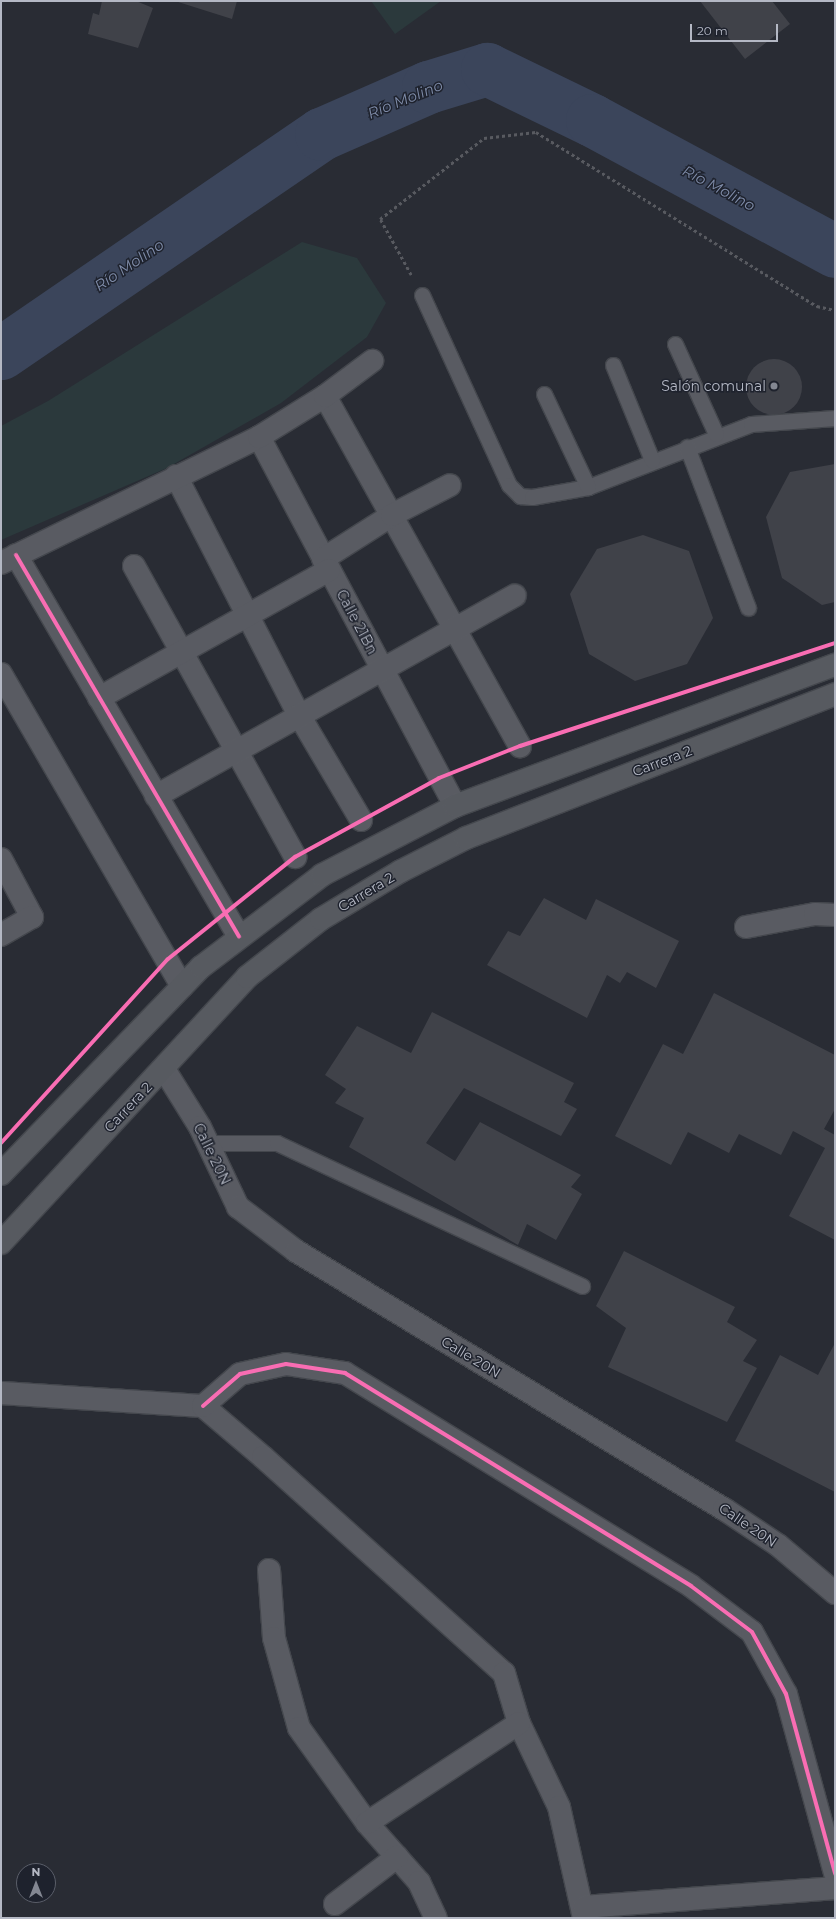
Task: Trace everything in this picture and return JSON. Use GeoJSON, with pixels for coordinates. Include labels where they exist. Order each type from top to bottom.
{"type":"FeatureCollection","features":[{"type":"Feature","properties":{"kind":"main road"},"geometry":{"type":"LineString","coordinates":[[1,1174],[182,986],[239,937],[322,874],[455,806],[835,665]]}},
{"type":"Feature","properties":{"kind":"main road","name":"Carrera 2"},"geometry":{"type":"LineString","coordinates":[[1,1243],[164,1069],[247,977],[321,919],[401,871],[466,838],[835,694]]}},
{"type":"Feature","properties":{"kind":"street"},"geometry":{"type":"LineString","coordinates":[[239,937],[99,698],[8,559],[258,437],[325,396],[372,361]]}},
{"type":"Feature","properties":{"kind":"street"},"geometry":{"type":"LineString","coordinates":[[325,396],[520,746]]}},
{"type":"Feature","properties":{"kind":"street","name":"Calle 21Bn"},"geometry":{"type":"LineString","coordinates":[[258,437],[455,806]]}},
{"type":"Feature","properties":{"kind":"street"},"geometry":{"type":"LineString","coordinates":[[176,476],[299,715],[361,820]]}},
{"type":"Feature","properties":{"kind":"street"},"geometry":{"type":"LineString","coordinates":[[99,698],[248,615],[326,565],[392,515],[450,485]]}},
{"type":"Feature","properties":{"kind":"street"},"geometry":{"type":"LineString","coordinates":[[134,566],[237,750],[295,858]]}},
{"type":"Feature","properties":{"kind":"street"},"geometry":{"type":"LineString","coordinates":[[156,796],[515,595]]}},
{"type":"Feature","properties":{"kind":"street"},"geometry":{"type":"LineString","coordinates":[[1,674],[182,986]]}},
{"type":"Feature","properties":{"kind":"street"},"geometry":{"type":"LineString","coordinates":[[1,859],[32,917],[1,935]]}},
{"type":"Feature","properties":{"kind":"street"},"geometry":{"type":"LineString","coordinates":[[746,927],[815,914],[835,915]]}},
{"type":"Feature","properties":{"kind":"street","name":"Calle 20N"},"geometry":{"type":"LineString","coordinates":[[164,1069],[208,1143],[238,1208],[296,1251],[724,1509],[778,1545],[835,1593]]}},
{"type":"Feature","properties":{"kind":"street"},"geometry":{"type":"LineString","coordinates":[[203,1406],[240,1374],[286,1364],[345,1373],[691,1586],[752,1632],[786,1694],[835,1873]]}},
{"type":"Feature","properties":{"kind":"street"},"geometry":{"type":"LineString","coordinates":[[1,1392],[203,1406],[504,1674],[519,1723],[559,1807],[584,1913],[835,1888]]}},
{"type":"Feature","properties":{"kind":"street"},"geometry":{"type":"LineString","coordinates":[[269,1570],[274,1638],[299,1728],[367,1823],[419,1882],[436,1918]]}},
{"type":"Feature","properties":{"kind":"street"},"geometry":{"type":"LineString","coordinates":[[367,1823],[519,1723]]}},
{"type":"Feature","properties":{"kind":"street"},"geometry":{"type":"LineString","coordinates":[[335,1904],[397,1857]]}},
{"type":"Feature","properties":{"kind":"lane"},"geometry":{"type":"LineString","coordinates":[[422,295],[509,485],[520,496],[532,497],[588,486],[716,434],[751,424],[835,418]]}},
{"type":"Feature","properties":{"kind":"lane"},"geometry":{"type":"LineString","coordinates":[[675,344],[716,434]]}},
{"type":"Feature","properties":{"kind":"lane"},"geometry":{"type":"LineString","coordinates":[[613,365],[652,460]]}},
{"type":"Feature","properties":{"kind":"lane"},"geometry":{"type":"LineString","coordinates":[[544,394],[588,486]]}},
{"type":"Feature","properties":{"kind":"lane"},"geometry":{"type":"LineString","coordinates":[[687,447],[748,608]]}},
{"type":"Feature","properties":{"kind":"lane"},"geometry":{"type":"LineString","coordinates":[[208,1143],[277,1143],[582,1286]]}},
{"type":"Feature","properties":{"kind":"path"},"geometry":{"type":"LineString","coordinates":[[422,295],[380,219],[484,138],[536,132],[817,306],[835,310]]}},
{"type":"Feature","properties":{"kind":"shaded area"},"geometry":{"type":"Polygon","coordinates":[[[371,1],[441,1],[395,34],[371,1]]]}},
{"type":"Feature","properties":{"kind":"shaded area"},"geometry":{"type":"Polygon","coordinates":[[[302,242],[357,258],[386,303],[367,337],[281,403],[167,468],[1,540],[1,426],[48,401],[302,242]]]}},
{"type":"Feature","properties":{"kind":"building"},"geometry":{"type":"Polygon","coordinates":[[[102,1],[136,1],[153,8],[138,48],[88,34],[93,13],[99,15],[102,1]]]}},
{"type":"Feature","properties":{"kind":"building"},"geometry":{"type":"Polygon","coordinates":[[[175,1],[237,1],[232,19],[175,1]]]}},
{"type":"Feature","properties":{"kind":"building"},"geometry":{"type":"Polygon","coordinates":[[[700,1],[772,1],[790,24],[745,59],[700,1]]]}},
{"type":"Feature","properties":{"kind":"building","name":"Salón comunal"},"geometry":{"type":"Polygon","coordinates":[[[774,359],[785,361],[794,367],[800,376],[802,387],[800,398],[794,407],[785,413],[774,415],[763,413],[754,407],[748,398],[746,387],[748,376],[754,367],[763,361],[774,359]]]}},
{"type":"Feature","properties":{"kind":"building"},"geometry":{"type":"Polygon","coordinates":[[[835,464],[835,602],[822,605],[782,578],[766,517],[790,472],[835,464]]]}},
{"type":"Feature","properties":{"kind":"building"},"geometry":{"type":"Polygon","coordinates":[[[643,535],[689,551],[713,618],[687,664],[635,681],[589,654],[570,594],[597,549],[643,535]]]}},
{"type":"Feature","properties":{"kind":"building"},"geometry":{"type":"Polygon","coordinates":[[[544,898],[586,920],[596,899],[679,941],[656,988],[627,972],[620,983],[607,975],[587,1018],[487,965],[508,931],[520,936],[544,898]]]}},
{"type":"Feature","properties":{"kind":"building"},"geometry":{"type":"Polygon","coordinates":[[[714,993],[835,1055],[835,1109],[824,1129],[835,1135],[835,1240],[789,1216],[825,1148],[793,1131],[781,1155],[739,1134],[729,1153],[688,1132],[671,1165],[615,1136],[663,1044],[683,1054],[714,993]]]}},
{"type":"Feature","properties":{"kind":"building"},"geometry":{"type":"Polygon","coordinates":[[[432,1012],[574,1083],[564,1102],[577,1109],[561,1136],[464,1088],[426,1143],[455,1161],[480,1122],[581,1175],[571,1187],[582,1194],[556,1240],[527,1224],[518,1245],[349,1147],[364,1118],[335,1103],[346,1089],[325,1075],[357,1026],[411,1053],[432,1012]]]}},
{"type":"Feature","properties":{"kind":"building"},"geometry":{"type":"Polygon","coordinates":[[[624,1251],[735,1307],[727,1322],[757,1340],[743,1361],[757,1368],[727,1422],[608,1367],[626,1328],[596,1306],[624,1251]]]}},
{"type":"Feature","properties":{"kind":"building"},"geometry":{"type":"Polygon","coordinates":[[[835,1343],[835,1492],[735,1441],[780,1355],[818,1375],[835,1343]]]}},
{"type":"Feature","properties":{"kind":"waterway","name":"Río Molino"},"geometry":{"type":"LineString","coordinates":[[1,353],[321,134],[428,87],[487,69],[592,120],[835,251]]}},
{"type":"Feature","properties":{"kind":"cycle path"},"geometry":{"type":"LineString","coordinates":[[16,555],[239,937]]}},
{"type":"Feature","properties":{"kind":"cycle path"},"geometry":{"type":"LineString","coordinates":[[1,1143],[168,959],[295,857],[439,778],[520,746],[835,643]]}},
{"type":"Feature","properties":{"kind":"cycle path"},"geometry":{"type":"LineString","coordinates":[[203,1406],[240,1374],[286,1364],[345,1373],[691,1586],[752,1632],[786,1694],[835,1873]]}},
{"type":"Feature","properties":{"kind":"place","name":"Salón comunal"},"geometry":{"type":"Point","coordinates":[774,386]}}]}
